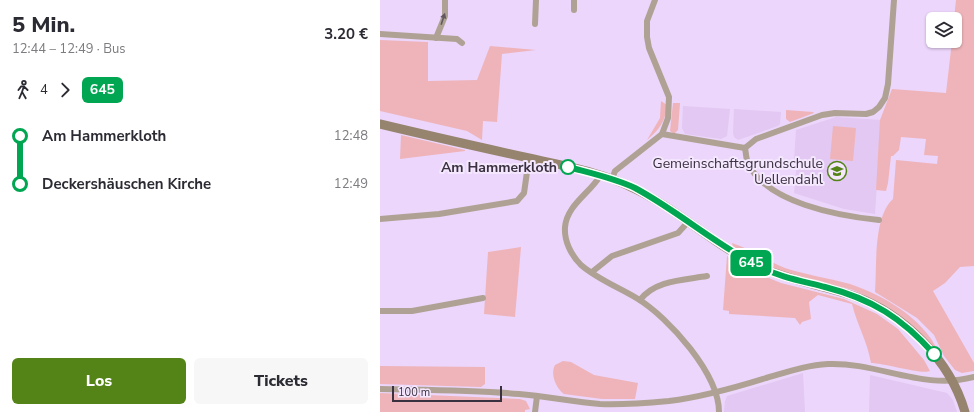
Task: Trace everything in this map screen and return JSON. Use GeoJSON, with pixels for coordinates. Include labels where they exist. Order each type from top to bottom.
{"type":"FeatureCollection","features":[{"type":"Feature","properties":{"kind":"street"},"geometry":{"type":"LineString","coordinates":[[436,38],[445,16],[445,0]]}},
{"type":"Feature","properties":{"kind":"street"},"geometry":{"type":"LineString","coordinates":[[534,24],[536,0]]}},
{"type":"Feature","properties":{"kind":"street"},"geometry":{"type":"LineString","coordinates":[[574,0],[574,10]]}},
{"type":"Feature","properties":{"kind":"street"},"geometry":{"type":"LineString","coordinates":[[612,179],[615,171],[662,134],[668,118],[669,97],[649,48],[647,37],[647,20],[655,0]]}},
{"type":"Feature","properties":{"kind":"street"},"geometry":{"type":"LineString","coordinates":[[662,134],[745,148],[756,139],[822,115],[835,113],[866,114],[873,112],[886,98],[894,0]]}},
{"type":"Feature","properties":{"kind":"street"},"geometry":{"type":"LineString","coordinates":[[380,34],[457,39],[462,43]]}},
{"type":"Feature","properties":{"kind":"street"},"geometry":{"type":"LineString","coordinates":[[380,124],[548,162],[612,179],[648,196],[760,268],[785,277],[854,296],[887,312],[902,323],[927,346],[940,362],[952,381],[965,412]]}},
{"type":"Feature","properties":{"kind":"street"},"geometry":{"type":"LineString","coordinates":[[745,148],[747,162],[754,172],[777,192],[796,201],[827,211],[846,216],[879,220]]}},
{"type":"Feature","properties":{"kind":"street"},"geometry":{"type":"LineString","coordinates":[[380,219],[439,214],[517,201],[524,193],[528,165]]}},
{"type":"Feature","properties":{"kind":"street"},"geometry":{"type":"LineString","coordinates":[[600,176],[594,186],[579,200],[570,212],[565,227],[566,242],[571,254],[581,265],[640,300],[662,319],[693,351],[706,372],[715,393],[719,412]]}},
{"type":"Feature","properties":{"kind":"street"},"geometry":{"type":"LineString","coordinates":[[592,272],[612,256],[655,240],[678,234],[688,222]]}},
{"type":"Feature","properties":{"kind":"street"},"geometry":{"type":"LineString","coordinates":[[640,300],[647,291],[656,286],[707,276]]}},
{"type":"Feature","properties":{"kind":"street"},"geometry":{"type":"LineString","coordinates":[[380,311],[412,311],[483,298]]}},
{"type":"Feature","properties":{"kind":"street"},"geometry":{"type":"LineString","coordinates":[[380,389],[483,392],[537,396],[600,404],[627,404],[670,401],[715,393],[806,366],[827,364],[847,365],[916,379],[952,381],[974,377]]}},
{"type":"Feature","properties":{"kind":"street"},"geometry":{"type":"LineString","coordinates":[[535,412],[537,396]]}},
{"type":"Feature","properties":{"kind":"shaded area"},"geometry":{"type":"Polygon","coordinates":[[[956,0],[974,0],[974,266],[960,267],[945,283],[933,291],[974,363],[974,371],[962,373],[955,370],[944,356],[934,335],[917,318],[875,292],[876,256],[879,229],[882,217],[893,199],[896,160],[937,164],[938,156],[924,155],[926,139],[901,137],[899,150],[891,156],[886,191],[876,190],[880,120],[892,89],[946,93],[951,48],[962,48],[962,12],[955,12],[956,0]]]}},
{"type":"Feature","properties":{"kind":"shaded area"},"geometry":{"type":"Polygon","coordinates":[[[380,40],[428,42],[428,81],[477,80],[490,46],[536,50],[502,54],[497,122],[483,121],[482,140],[467,131],[380,111],[380,40]]]}},
{"type":"Feature","properties":{"kind":"shaded area"},"geometry":{"type":"Polygon","coordinates":[[[661,101],[667,105],[665,116],[655,133],[647,140],[660,118],[661,101]]]}},
{"type":"Feature","properties":{"kind":"shaded area"},"geometry":{"type":"Polygon","coordinates":[[[673,103],[680,103],[678,130],[674,134],[670,131],[673,103]]]}},
{"type":"Feature","properties":{"kind":"shaded area"},"geometry":{"type":"Polygon","coordinates":[[[683,106],[730,109],[727,136],[721,139],[685,134],[682,128],[683,106]]]}},
{"type":"Feature","properties":{"kind":"shaded area"},"geometry":{"type":"Polygon","coordinates":[[[734,109],[781,112],[780,124],[738,140],[734,137],[733,133],[734,109]]]}},
{"type":"Feature","properties":{"kind":"shaded area"},"geometry":{"type":"Polygon","coordinates":[[[786,110],[814,113],[790,122],[786,119],[786,110]]]}},
{"type":"Feature","properties":{"kind":"shaded area","name":"Gemeinschaftsgrundschule Uellendahl"},"geometry":{"type":"Polygon","coordinates":[[[836,117],[881,120],[875,214],[844,209],[794,193],[797,161],[794,160],[796,130],[836,117]]]}},
{"type":"Feature","properties":{"kind":"shaded area"},"geometry":{"type":"Polygon","coordinates":[[[833,126],[856,128],[853,161],[830,159],[833,126]]]}},
{"type":"Feature","properties":{"kind":"shaded area"},"geometry":{"type":"Polygon","coordinates":[[[401,135],[465,150],[465,151],[400,159],[401,135]]]}},
{"type":"Feature","properties":{"kind":"shaded area"},"geometry":{"type":"Polygon","coordinates":[[[732,243],[746,248],[785,268],[850,284],[876,294],[901,309],[923,328],[938,351],[906,321],[879,302],[853,290],[782,272],[762,264],[733,247],[732,243]]]}},
{"type":"Feature","properties":{"kind":"shaded area"},"geometry":{"type":"Polygon","coordinates":[[[521,247],[515,317],[484,314],[488,252],[521,247]]]}},
{"type":"Feature","properties":{"kind":"shaded area"},"geometry":{"type":"Polygon","coordinates":[[[727,256],[752,271],[781,283],[844,299],[877,314],[898,329],[924,360],[930,371],[926,372],[871,363],[852,304],[818,295],[809,302],[811,319],[802,322],[800,325],[795,318],[729,314],[729,311],[723,310],[727,256]]]}},
{"type":"Feature","properties":{"kind":"shaded area"},"geometry":{"type":"Polygon","coordinates":[[[563,361],[571,362],[594,375],[638,383],[635,399],[602,399],[564,394],[556,385],[553,372],[555,365],[563,361]]]}},
{"type":"Feature","properties":{"kind":"shaded area"},"geometry":{"type":"Polygon","coordinates":[[[380,366],[485,367],[485,384],[481,387],[380,384],[380,366]]]}},
{"type":"Feature","properties":{"kind":"shaded area"},"geometry":{"type":"Polygon","coordinates":[[[803,373],[805,412],[724,412],[727,396],[803,373]]]}},
{"type":"Feature","properties":{"kind":"shaded area"},"geometry":{"type":"Polygon","coordinates":[[[870,375],[947,393],[953,400],[957,412],[869,412],[870,375]]]}},
{"type":"Feature","properties":{"kind":"shaded area"},"geometry":{"type":"Polygon","coordinates":[[[380,393],[520,399],[526,401],[530,409],[525,410],[525,412],[380,412],[380,393]]]}},
{"type":"Feature","properties":{"kind":"bus line","name":"645"},"geometry":{"type":"LineString","coordinates":[[568,167],[612,179],[633,187],[653,198],[720,244],[760,268],[785,277],[854,296],[878,306],[915,334],[934,354]]}},
{"type":"Feature","properties":{"kind":"place","name":"Am Hammerkloth"},"geometry":{"type":"Point","coordinates":[568,167]}},
{"type":"Feature","properties":{"kind":"place","name":"Gemeinschaftsgrundschule Uellendahl"},"geometry":{"type":"Point","coordinates":[837,171]}}]}
